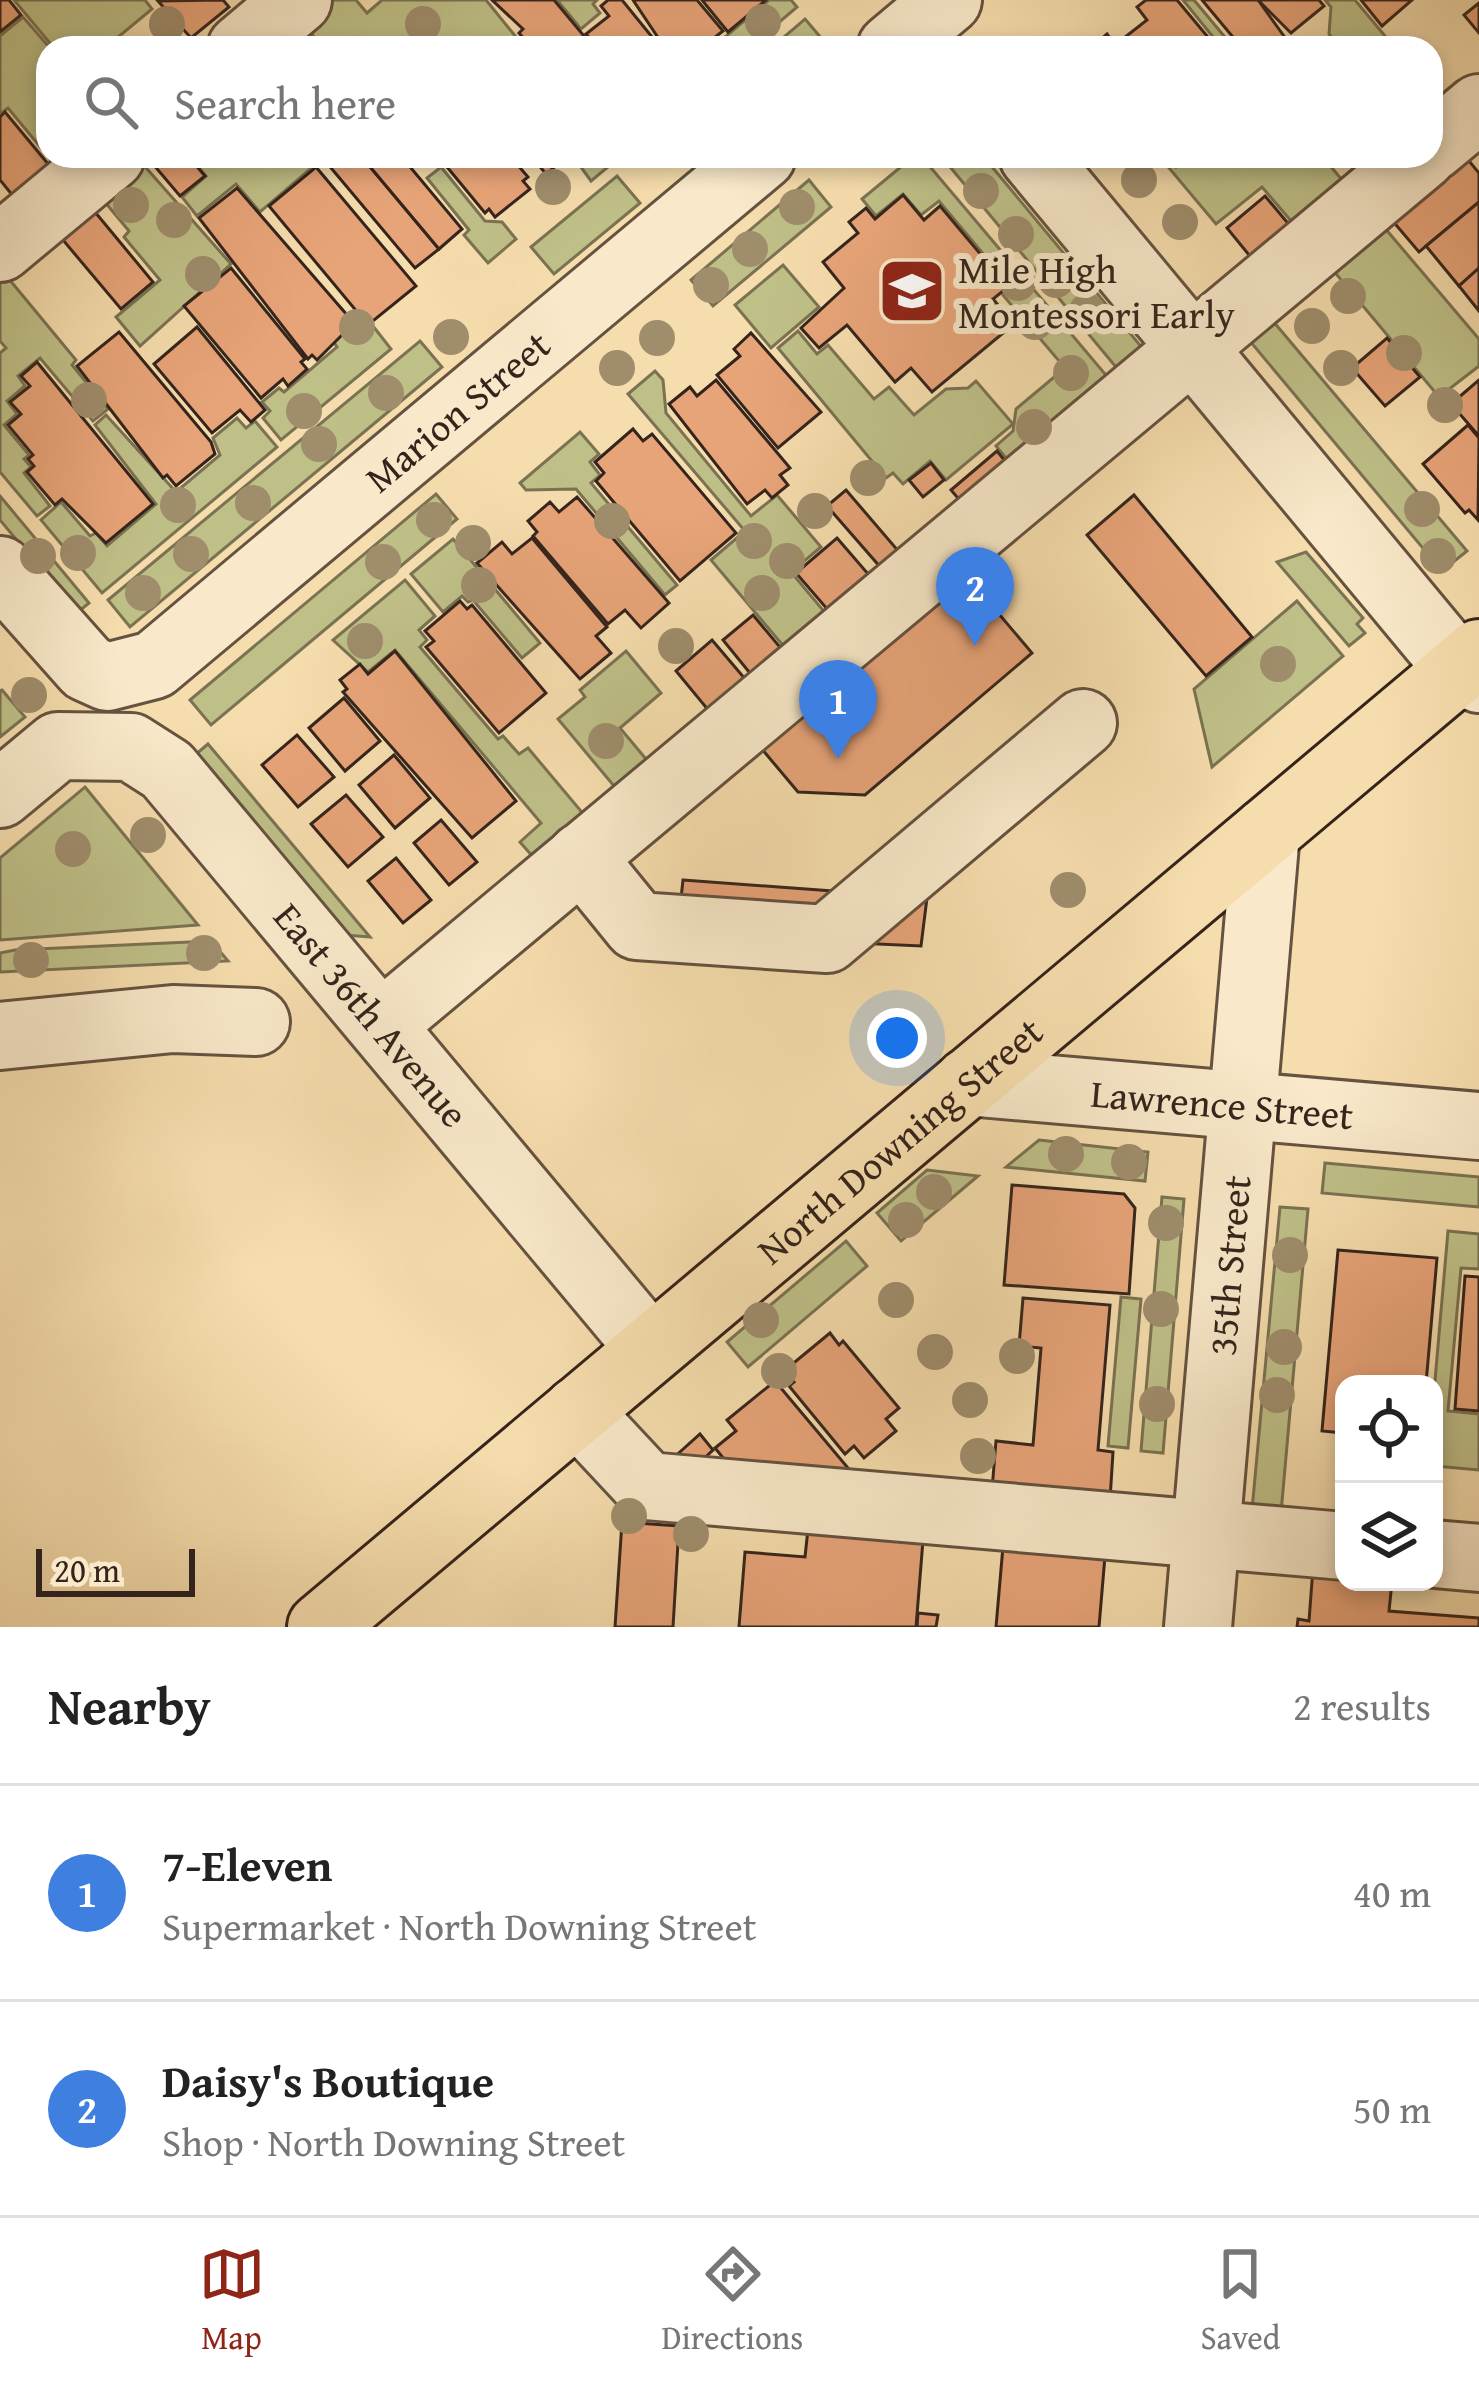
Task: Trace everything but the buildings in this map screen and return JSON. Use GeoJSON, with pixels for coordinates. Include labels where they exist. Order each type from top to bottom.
{"type":"FeatureCollection","features":[{"type":"Feature","properties":{"kind":"main road","name":"North Downing Street"},"geometry":{"type":"LineString","coordinates":[[321,1627],[1266,832],[1472,667]]}},
{"type":"Feature","properties":{"kind":"street"},"geometry":{"type":"LineString","coordinates":[[255,36],[298,0]]}},
{"type":"Feature","properties":{"kind":"street"},"geometry":{"type":"LineString","coordinates":[[1443,138],[1479,108]]}},
{"type":"Feature","properties":{"kind":"street"},"geometry":{"type":"LineString","coordinates":[[0,248],[97,168]]}},
{"type":"Feature","properties":{"kind":"street","name":"Marion Street"},"geometry":{"type":"LineString","coordinates":[[0,570],[87,668],[106,676],[154,665],[748,168]]}},
{"type":"Feature","properties":{"kind":"street"},"geometry":{"type":"LineString","coordinates":[[1043,168],[1193,348],[1472,667]]}},
{"type":"Feature","properties":{"kind":"street"},"geometry":{"type":"LineString","coordinates":[[381,1025],[1408,168]]}},
{"type":"Feature","properties":{"kind":"street"},"geometry":{"type":"LineString","coordinates":[[581,857],[637,926],[826,939],[1084,723]]}},
{"type":"Feature","properties":{"kind":"street","name":"East 36th Avenue"},"geometry":{"type":"LineString","coordinates":[[0,794],[58,746],[131,747],[167,770],[651,1349]]}},
{"type":"Feature","properties":{"kind":"street","name":"35th Street"},"geometry":{"type":"LineString","coordinates":[[1198,1627],[1266,832]]}},
{"type":"Feature","properties":{"kind":"street"},"geometry":{"type":"LineString","coordinates":[[0,1036],[172,1019],[256,1022]]}},
{"type":"Feature","properties":{"kind":"street","name":"Lawrence Street"},"geometry":{"type":"LineString","coordinates":[[968,1082],[1479,1126]]}},
{"type":"Feature","properties":{"kind":"street"},"geometry":{"type":"LineString","coordinates":[[578,1411],[646,1486],[1335,1545]]}},
{"type":"Feature","properties":{"kind":"street"},"geometry":{"type":"LineString","coordinates":[[1443,1555],[1479,1558]]}},
{"type":"Feature","properties":{"kind":"green space"},"geometry":{"type":"Polygon","coordinates":[[[14,0],[145,0],[152,9],[119,36],[44,36],[14,0]]]}},
{"type":"Feature","properties":{"kind":"green space"},"geometry":{"type":"Polygon","coordinates":[[[329,0],[356,0],[367,13],[382,0],[486,0],[515,36],[313,36],[302,22],[329,0]]]}},
{"type":"Feature","properties":{"kind":"green space"},"geometry":{"type":"Polygon","coordinates":[[[557,0],[597,0],[593,4],[600,13],[581,29],[557,0]]]}},
{"type":"Feature","properties":{"kind":"green space"},"geometry":{"type":"Polygon","coordinates":[[[769,0],[791,0],[797,7],[763,36],[726,36],[769,0]]]}},
{"type":"Feature","properties":{"kind":"green space"},"geometry":{"type":"Polygon","coordinates":[[[1183,0],[1194,0],[1224,36],[1212,36],[1183,0]]]}},
{"type":"Feature","properties":{"kind":"green space"},"geometry":{"type":"Polygon","coordinates":[[[1325,0],[1355,0],[1385,36],[1331,36],[1331,7],[1325,0]]]}},
{"type":"Feature","properties":{"kind":"green space"},"geometry":{"type":"Polygon","coordinates":[[[23,17],[40,36],[36,142],[8,108],[0,114],[0,36],[23,17]]]}},
{"type":"Feature","properties":{"kind":"green space"},"geometry":{"type":"Polygon","coordinates":[[[805,19],[819,36],[785,36],[805,19]]]}},
{"type":"Feature","properties":{"kind":"green space"},"geometry":{"type":"Polygon","coordinates":[[[132,168],[146,168],[231,264],[140,346],[116,317],[160,280],[124,237],[129,231],[99,195],[132,168]]]}},
{"type":"Feature","properties":{"kind":"green space"},"geometry":{"type":"Polygon","coordinates":[[[199,168],[311,168],[260,212],[236,184],[197,216],[182,197],[206,176],[199,168]]]}},
{"type":"Feature","properties":{"kind":"green space"},"geometry":{"type":"Polygon","coordinates":[[[442,168],[485,221],[502,222],[516,239],[488,263],[464,235],[469,230],[427,178],[442,168]]]}},
{"type":"Feature","properties":{"kind":"green space"},"geometry":{"type":"Polygon","coordinates":[[[582,168],[607,168],[591,181],[582,168]]]}},
{"type":"Feature","properties":{"kind":"green space"},"geometry":{"type":"Polygon","coordinates":[[[899,168],[931,168],[1116,387],[1016,470],[996,446],[1013,431],[1016,409],[1065,368],[1003,295],[1011,287],[939,201],[921,215],[903,194],[876,216],[862,199],[899,168]]]}},
{"type":"Feature","properties":{"kind":"green space"},"geometry":{"type":"Polygon","coordinates":[[[951,168],[993,168],[1144,350],[1125,378],[951,168]]]}},
{"type":"Feature","properties":{"kind":"green space"},"geometry":{"type":"Polygon","coordinates":[[[1169,168],[1332,168],[1348,187],[1298,229],[1262,187],[1216,224],[1169,168]]]}},
{"type":"Feature","properties":{"kind":"green space"},"geometry":{"type":"Polygon","coordinates":[[[617,176],[640,203],[554,274],[531,247],[617,176]]]}},
{"type":"Feature","properties":{"kind":"green space"},"geometry":{"type":"Polygon","coordinates":[[[809,180],[831,207],[713,306],[691,280],[809,180]]]}},
{"type":"Feature","properties":{"kind":"green space"},"geometry":{"type":"Polygon","coordinates":[[[1378,220],[1479,339],[1479,366],[1439,397],[1327,263],[1378,220]]]}},
{"type":"Feature","properties":{"kind":"green space"},"geometry":{"type":"Polygon","coordinates":[[[783,265],[819,307],[771,348],[735,305],[783,265]]]}},
{"type":"Feature","properties":{"kind":"green space"},"geometry":{"type":"Polygon","coordinates":[[[4,273],[76,360],[72,365],[108,409],[93,421],[40,358],[18,376],[25,386],[7,401],[17,414],[4,425],[29,455],[24,459],[31,467],[24,473],[50,506],[37,516],[0,472],[0,353],[6,348],[0,341],[0,277],[4,273]]]}},
{"type":"Feature","properties":{"kind":"green space"},"geometry":{"type":"Polygon","coordinates":[[[1267,314],[1467,551],[1442,571],[1244,334],[1267,314]]]}},
{"type":"Feature","properties":{"kind":"green space"},"geometry":{"type":"Polygon","coordinates":[[[358,320],[367,330],[373,326],[391,349],[281,440],[263,418],[270,411],[262,402],[279,388],[284,392],[337,347],[333,341],[358,320]]]}},
{"type":"Feature","properties":{"kind":"green space"},"geometry":{"type":"Polygon","coordinates":[[[798,331],[817,354],[828,345],[874,399],[889,387],[914,415],[946,389],[968,388],[976,381],[1013,424],[946,480],[930,461],[903,484],[893,473],[886,478],[778,348],[798,331]]]}},
{"type":"Feature","properties":{"kind":"green space"},"geometry":{"type":"Polygon","coordinates":[[[420,341],[442,367],[130,627],[108,600],[420,341]]]}},
{"type":"Feature","properties":{"kind":"green space"},"geometry":{"type":"Polygon","coordinates":[[[655,371],[663,380],[666,413],[751,516],[777,495],[821,547],[791,572],[832,621],[791,655],[711,560],[745,531],[628,394],[655,371]]]}},
{"type":"Feature","properties":{"kind":"green space"},"geometry":{"type":"Polygon","coordinates":[[[106,415],[176,492],[220,455],[213,438],[237,418],[246,428],[255,421],[277,447],[102,593],[41,520],[61,502],[90,536],[96,533],[107,546],[156,504],[95,425],[106,415]]]}},
{"type":"Feature","properties":{"kind":"green space"},"geometry":{"type":"Polygon","coordinates":[[[580,432],[599,454],[590,462],[600,475],[591,483],[677,585],[665,595],[576,489],[526,490],[520,483],[580,432]]]}},
{"type":"Feature","properties":{"kind":"green space"},"geometry":{"type":"Polygon","coordinates":[[[436,494],[457,519],[211,725],[190,700],[436,494]]]}},
{"type":"Feature","properties":{"kind":"green space"},"geometry":{"type":"Polygon","coordinates":[[[0,496],[89,603],[77,613],[0,520],[0,496]]]}},
{"type":"Feature","properties":{"kind":"green space"},"geometry":{"type":"Polygon","coordinates":[[[453,539],[540,643],[522,658],[473,600],[462,596],[443,612],[411,574],[453,539]]]}},
{"type":"Feature","properties":{"kind":"green space"},"geometry":{"type":"Polygon","coordinates":[[[1306,552],[1363,618],[1357,624],[1365,633],[1349,646],[1277,562],[1306,552]]]}},
{"type":"Feature","properties":{"kind":"green space"},"geometry":{"type":"Polygon","coordinates":[[[405,580],[435,616],[419,630],[427,640],[420,647],[498,739],[503,736],[519,754],[528,748],[591,823],[541,866],[520,842],[541,823],[395,650],[368,672],[333,640],[405,580]]]}},
{"type":"Feature","properties":{"kind":"green space"},"geometry":{"type":"Polygon","coordinates":[[[1297,601],[1343,656],[1212,767],[1194,689],[1297,601]]]}},
{"type":"Feature","properties":{"kind":"green space"},"geometry":{"type":"Polygon","coordinates":[[[626,651],[661,693],[620,728],[651,765],[619,792],[558,719],[585,697],[580,690],[626,651]]]}},
{"type":"Feature","properties":{"kind":"green space"},"geometry":{"type":"Polygon","coordinates":[[[0,691],[25,717],[0,737],[0,691]]]}},
{"type":"Feature","properties":{"kind":"green space"},"geometry":{"type":"Polygon","coordinates":[[[208,744],[370,937],[345,935],[194,756],[208,744]]]}},
{"type":"Feature","properties":{"kind":"green space"},"geometry":{"type":"Polygon","coordinates":[[[85,787],[198,925],[0,940],[0,858],[85,787]]]}},
{"type":"Feature","properties":{"kind":"green space"},"geometry":{"type":"Polygon","coordinates":[[[211,941],[228,961],[0,972],[0,953],[15,950],[211,941]]]}},
{"type":"Feature","properties":{"kind":"green space"},"geometry":{"type":"Polygon","coordinates":[[[1039,1140],[1148,1152],[1145,1181],[1006,1167],[1039,1140]]]}},
{"type":"Feature","properties":{"kind":"green space"},"geometry":{"type":"Polygon","coordinates":[[[1325,1163],[1479,1177],[1479,1207],[1322,1193],[1325,1163]]]}},
{"type":"Feature","properties":{"kind":"green space"},"geometry":{"type":"Polygon","coordinates":[[[927,1170],[978,1176],[901,1241],[877,1213],[927,1170]]]}},
{"type":"Feature","properties":{"kind":"green space"},"geometry":{"type":"Polygon","coordinates":[[[1162,1197],[1184,1199],[1163,1453],[1141,1451],[1162,1197]]]}},
{"type":"Feature","properties":{"kind":"green space"},"geometry":{"type":"Polygon","coordinates":[[[1280,1207],[1308,1209],[1281,1513],[1252,1510],[1280,1207]]]}},
{"type":"Feature","properties":{"kind":"green space"},"geometry":{"type":"Polygon","coordinates":[[[1448,1231],[1479,1234],[1479,1269],[1461,1268],[1448,1411],[1479,1414],[1479,1470],[1443,1467],[1443,1375],[1435,1375],[1448,1231]]]}},
{"type":"Feature","properties":{"kind":"green space"},"geometry":{"type":"Polygon","coordinates":[[[846,1241],[867,1266],[748,1367],[727,1342],[846,1241]]]}},
{"type":"Feature","properties":{"kind":"green space"},"geometry":{"type":"Polygon","coordinates":[[[1121,1297],[1141,1299],[1128,1448],[1108,1446],[1121,1297]]]}},
{"type":"Feature","properties":{"kind":"place","name":"Mile High Montessori Early"},"geometry":{"type":"Point","coordinates":[912,291]}},
{"type":"Feature","properties":{"kind":"place","name":"Daisy's Boutique"},"geometry":{"type":"Point","coordinates":[975,646]}},
{"type":"Feature","properties":{"kind":"place","name":"7-Eleven"},"geometry":{"type":"Point","coordinates":[838,759]}}]}
